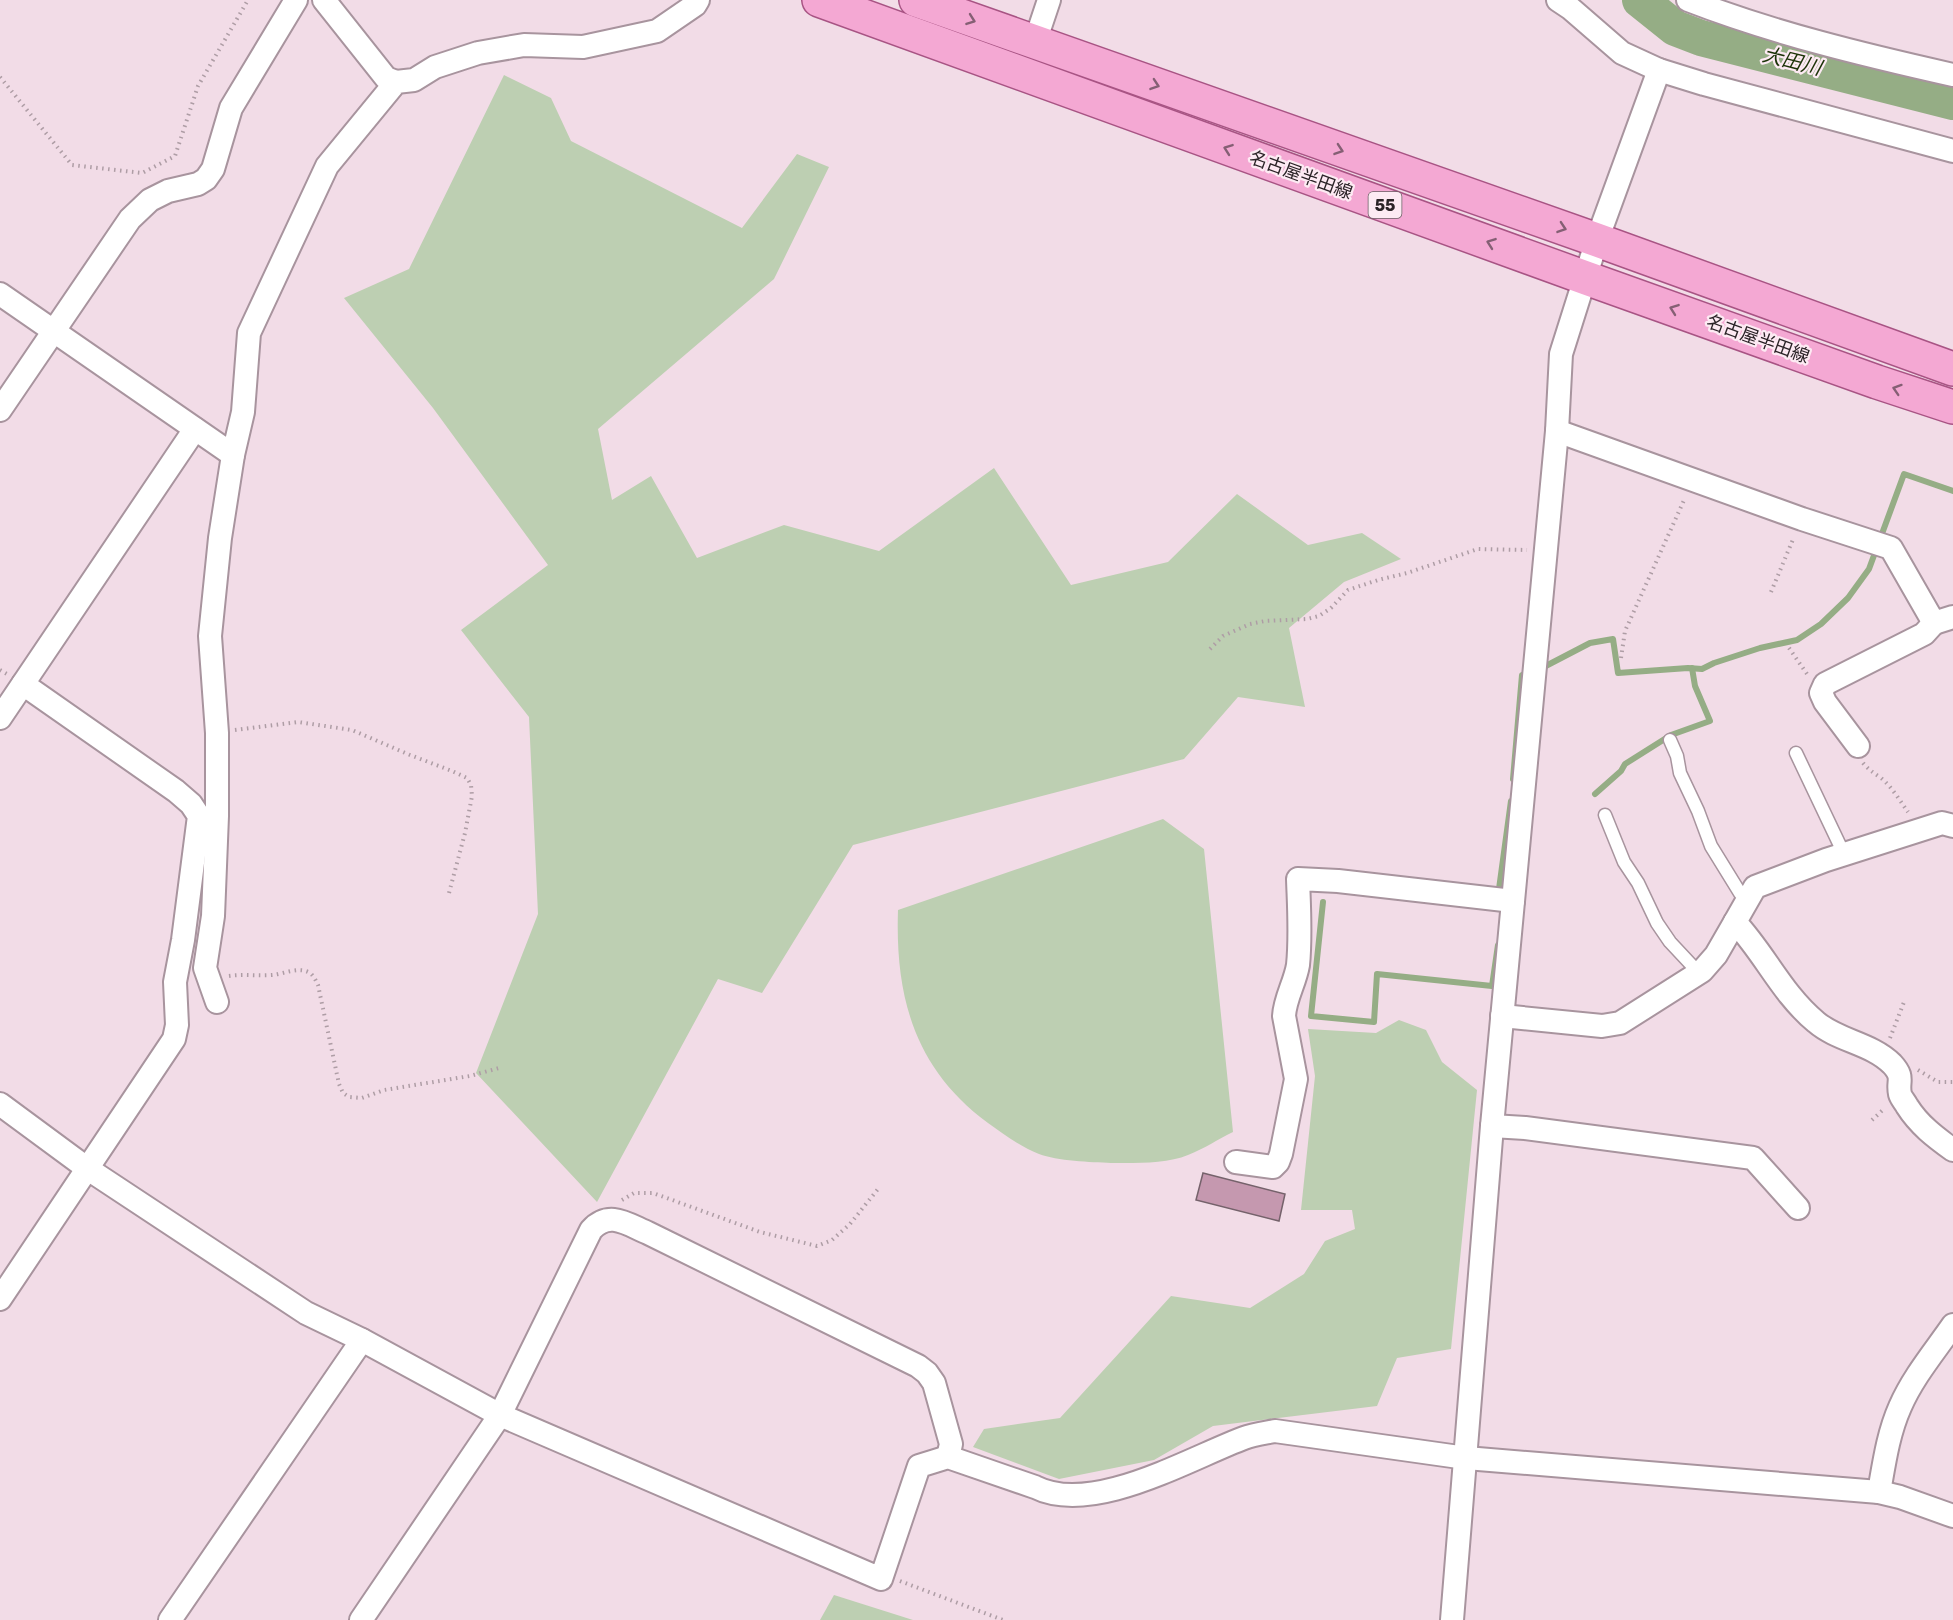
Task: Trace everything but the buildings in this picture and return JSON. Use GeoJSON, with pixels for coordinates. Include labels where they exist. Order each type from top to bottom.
{"type":"FeatureCollection","features":[{"type":"Feature","properties":{"kind":"main road","name":"名古屋半田線"},"geometry":{"type":"LineString","coordinates":[[819,0],[1586,278],[1876,382],[1953,407]]}},
{"type":"Feature","properties":{"kind":"main road","name":"名古屋半田線"},"geometry":{"type":"LineString","coordinates":[[916,0],[1596,240],[1953,369]]}},
{"type":"Feature","properties":{"kind":"street"},"geometry":{"type":"LineString","coordinates":[[0,410],[130,219],[150,200],[168,191],[198,184],[206,179],[213,169],[231,108],[296,0]]}},
{"type":"Feature","properties":{"kind":"street"},"geometry":{"type":"LineString","coordinates":[[324,0],[386,78],[396,82],[414,80],[435,67],[478,53],[524,45],[583,47],[657,31],[695,5],[698,0]]}},
{"type":"Feature","properties":{"kind":"street"},"geometry":{"type":"LineString","coordinates":[[1035,42],[1049,0]]}},
{"type":"Feature","properties":{"kind":"street"},"geometry":{"type":"LineString","coordinates":[[1558,0],[1622,53],[1659,70],[1953,151]]}},
{"type":"Feature","properties":{"kind":"street"},"geometry":{"type":"LineString","coordinates":[[1688,0],[1726,15],[1882,59],[1953,75]]}},
{"type":"Feature","properties":{"kind":"street"},"geometry":{"type":"LineString","coordinates":[[1452,1620],[1492,1126],[1557,431],[1561,354],[1596,240],[1659,70]]}},
{"type":"Feature","properties":{"kind":"street"},"geometry":{"type":"LineString","coordinates":[[218,1002],[205,968],[213,916],[215,878],[217,733],[210,636],[220,538],[233,455],[243,411],[249,333],[327,166],[396,82]]}},
{"type":"Feature","properties":{"kind":"street"},"geometry":{"type":"LineString","coordinates":[[0,294],[233,455]]}},
{"type":"Feature","properties":{"kind":"street"},"geometry":{"type":"LineString","coordinates":[[0,718],[195,429]]}},
{"type":"Feature","properties":{"kind":"street"},"geometry":{"type":"LineString","coordinates":[[1557,431],[1802,519],[1891,548],[1944,620],[1924,634],[1826,684],[1821,693],[1825,702],[1858,746]]}},
{"type":"Feature","properties":{"kind":"street"},"geometry":{"type":"LineString","coordinates":[[0,1299],[174,1039],[177,1025],[175,982],[183,940],[199,816],[191,804],[176,791],[23,684]]}},
{"type":"Feature","properties":{"kind":"street"},"geometry":{"type":"LineString","coordinates":[[1502,1016],[1602,1026],[1620,1023],[1699,973],[1716,955],[1755,887],[1844,854],[1942,823],[1953,826]]}},
{"type":"Feature","properties":{"kind":"street"},"geometry":{"type":"LineString","coordinates":[[1236,1162],[1274,1167],[1281,1154],[1296,1079],[1284,1016],[1285,1005],[1294,984],[1298,966],[1301,920],[1298,879],[1338,881],[1513,901]]}},
{"type":"Feature","properties":{"kind":"street"},"geometry":{"type":"LineString","coordinates":[[1735,922],[1751,939],[1792,999],[1804,1012],[1835,1035],[1883,1057],[1898,1072],[1901,1079],[1900,1094],[1919,1123],[1932,1136],[1953,1150]]}},
{"type":"Feature","properties":{"kind":"street"},"geometry":{"type":"LineString","coordinates":[[0,1104],[88,1169],[306,1313],[362,1340],[500,1415],[881,1578],[919,1466],[948,1457],[1061,1496],[1094,1493],[1155,1476],[1245,1437],[1275,1431],[1466,1458],[1879,1492],[1953,1516]]}},
{"type":"Feature","properties":{"kind":"street"},"geometry":{"type":"LineString","coordinates":[[1492,1126],[1525,1128],[1753,1158],[1798,1208]]}},
{"type":"Feature","properties":{"kind":"street"},"geometry":{"type":"LineString","coordinates":[[361,1620],[500,1415],[591,1230],[598,1222],[612,1218],[648,1233],[927,1372],[934,1383],[951,1444],[948,1457]]}},
{"type":"Feature","properties":{"kind":"street"},"geometry":{"type":"LineString","coordinates":[[1879,1492],[1892,1430],[1900,1407],[1910,1387],[1953,1325]]}},
{"type":"Feature","properties":{"kind":"street"},"geometry":{"type":"LineString","coordinates":[[170,1620],[362,1340]]}},
{"type":"Feature","properties":{"kind":"lane"},"geometry":{"type":"LineString","coordinates":[[1670,740],[1677,756],[1680,774],[1698,811],[1711,846],[1740,893],[1749,898]]}},
{"type":"Feature","properties":{"kind":"lane"},"geometry":{"type":"LineString","coordinates":[[1796,753],[1844,854]]}},
{"type":"Feature","properties":{"kind":"lane"},"geometry":{"type":"LineString","coordinates":[[1605,815],[1624,862],[1638,883],[1657,922],[1670,942],[1699,973]]}},
{"type":"Feature","properties":{"kind":"path"},"geometry":{"type":"LineString","coordinates":[[0,77],[72,165],[142,173],[175,156],[198,86],[248,0]]}},
{"type":"Feature","properties":{"kind":"path"},"geometry":{"type":"LineString","coordinates":[[1621,658],[1625,631],[1694,480]]}},
{"type":"Feature","properties":{"kind":"path"},"geometry":{"type":"LineString","coordinates":[[1771,592],[1802,519]]}},
{"type":"Feature","properties":{"kind":"path"},"geometry":{"type":"LineString","coordinates":[[1210,649],[1223,636],[1250,624],[1319,616],[1331,608],[1348,590],[1478,549],[1545,550]]}},
{"type":"Feature","properties":{"kind":"path"},"geometry":{"type":"LineString","coordinates":[[1788,648],[1814,685],[1823,690]]}},
{"type":"Feature","properties":{"kind":"path"},"geometry":{"type":"LineString","coordinates":[[217,733],[298,722],[352,730],[467,778],[471,785],[472,796],[449,893]]}},
{"type":"Feature","properties":{"kind":"path"},"geometry":{"type":"LineString","coordinates":[[1858,746],[1853,752],[1871,773],[1881,778],[1895,793],[1921,830]]}},
{"type":"Feature","properties":{"kind":"path"},"geometry":{"type":"LineString","coordinates":[[210,979],[245,974],[272,975],[290,971],[309,973],[318,985],[339,1084],[343,1093],[349,1097],[362,1098],[384,1090],[470,1076],[499,1068]]}},
{"type":"Feature","properties":{"kind":"path"},"geometry":{"type":"LineString","coordinates":[[1883,1057],[1904,1002]]}},
{"type":"Feature","properties":{"kind":"path"},"geometry":{"type":"LineString","coordinates":[[612,1218],[615,1208],[622,1200],[634,1193],[653,1192],[760,1232],[816,1246],[832,1240],[850,1224],[878,1189]]}},
{"type":"Feature","properties":{"kind":"path"},"geometry":{"type":"LineString","coordinates":[[883,1573],[1003,1620]]}},
{"type":"Feature","properties":{"kind":"green space"},"geometry":{"type":"Polygon","coordinates":[[[504,75],[551,98],[571,141],[742,228],[797,154],[829,167],[774,279],[598,429],[612,500],[651,476],[697,558],[784,525],[879,551],[994,468],[1071,585],[1168,562],[1237,494],[1308,545],[1362,533],[1401,559],[1344,582],[1289,628],[1305,707],[1238,697],[1184,759],[853,845],[762,993],[718,979],[597,1202],[476,1073],[538,914],[529,717],[461,630],[548,565],[433,408],[344,298],[409,269],[504,75]]]}},
{"type":"Feature","properties":{"kind":"green space"},"geometry":{"type":"Polygon","coordinates":[[[1163,819],[1204,849],[1233,1132],[1188,1155],[1161,1161],[1094,1162],[1064,1160],[1039,1154],[1006,1136],[963,1102],[943,1079],[927,1055],[914,1029],[906,1002],[898,942],[898,910],[1163,819]]]}},
{"type":"Feature","properties":{"kind":"green space"},"geometry":{"type":"Polygon","coordinates":[[[1399,1020],[1426,1030],[1442,1062],[1477,1090],[1451,1349],[1397,1358],[1377,1406],[1213,1426],[1154,1460],[1059,1479],[973,1447],[984,1429],[1060,1418],[1171,1296],[1250,1308],[1304,1274],[1325,1241],[1355,1229],[1352,1210],[1301,1210],[1315,1076],[1308,1029],[1376,1033],[1399,1020]]]}},
{"type":"Feature","properties":{"kind":"green space"},"geometry":{"type":"Polygon","coordinates":[[[834,1595],[913,1620],[820,1620],[834,1595]]]}},
{"type":"Feature","properties":{"kind":"waterway","name":"大田川"},"geometry":{"type":"LineString","coordinates":[[1640,0],[1675,28],[1701,38],[1953,102]]}},
{"type":"Feature","properties":{"kind":"waterway"},"geometry":{"type":"LineString","coordinates":[[1540,669],[1590,643],[1613,639],[1618,673],[1702,669],[1760,648],[1797,640],[1821,624],[1848,598],[1869,569],[1904,474],[1953,491]]}},
{"type":"Feature","properties":{"kind":"waterway"},"geometry":{"type":"LineString","coordinates":[[1595,794],[1621,771],[1625,764],[1671,735],[1710,721],[1695,686],[1692,668]]}},
{"type":"Feature","properties":{"kind":"waterway"},"geometry":{"type":"LineString","coordinates":[[1513,779],[1522,675],[1530,672]]}},
{"type":"Feature","properties":{"kind":"waterway"},"geometry":{"type":"LineString","coordinates":[[1499,889],[1511,801]]}},
{"type":"Feature","properties":{"kind":"waterway"},"geometry":{"type":"LineString","coordinates":[[1323,902],[1311,1016],[1374,1022],[1377,974],[1492,986],[1498,945]]}}]}
